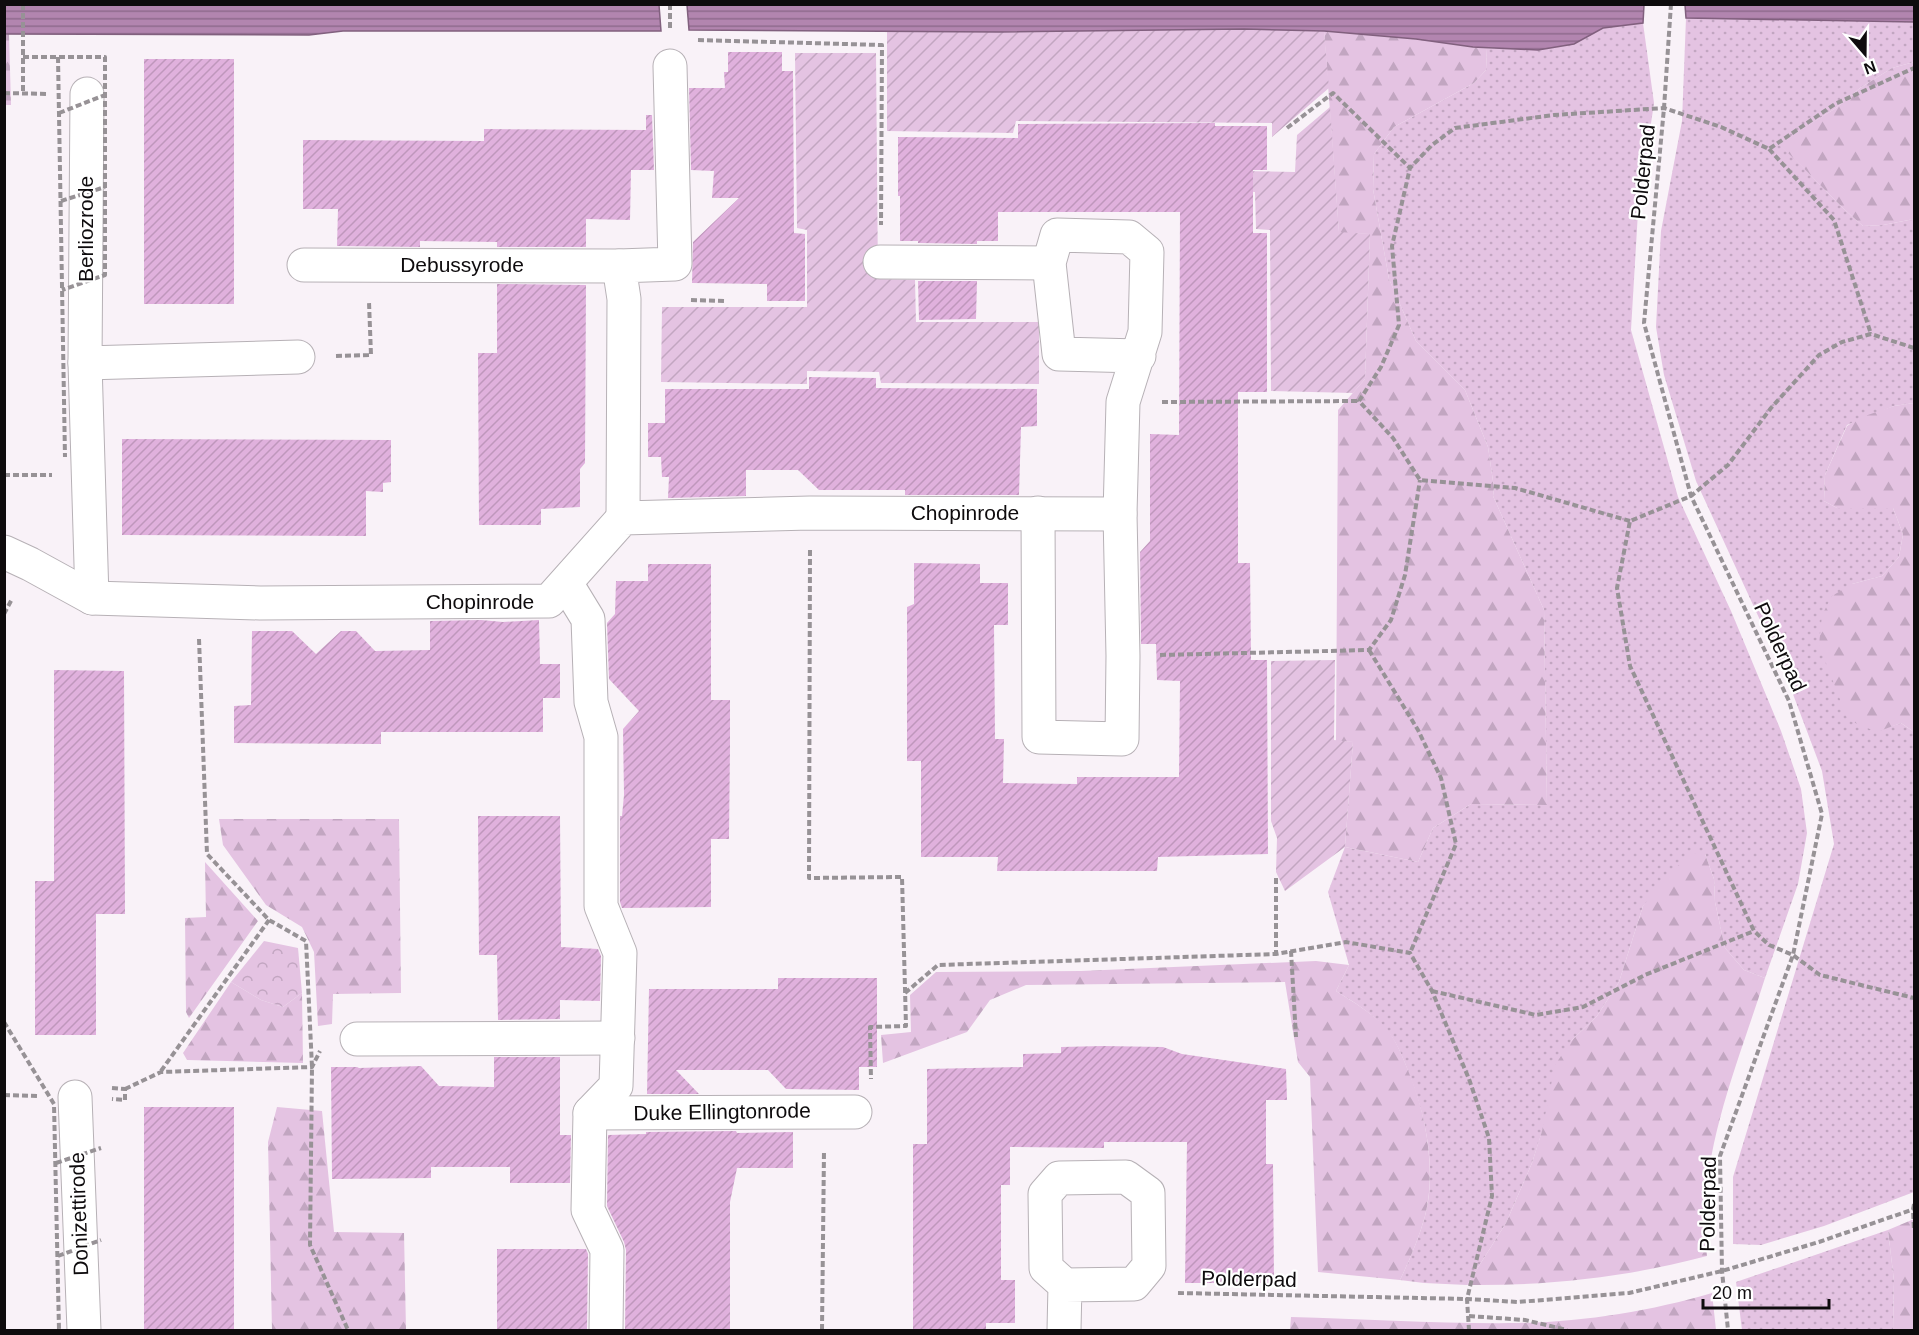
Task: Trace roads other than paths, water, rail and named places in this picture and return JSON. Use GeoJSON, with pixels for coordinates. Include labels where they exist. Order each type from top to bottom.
{"type":"FeatureCollection","features":[{"type":"Feature","properties":{"kind":"street","name":"Debussyrode"},"geometry":{"type":"LineString","coordinates":[[304,265],[620,266],[675,264],[670,66]]}},
{"type":"Feature","properties":{"kind":"street","name":"Berliozrode"},"geometry":{"type":"LineString","coordinates":[[92,598],[86,363],[96,94]]}},
{"type":"Feature","properties":{"kind":"street","name":"Chopinrode"},"geometry":{"type":"LineString","coordinates":[[1038,513],[1039,737],[1122,738],[1124,656],[1120,513],[1124,402],[1139,356],[1145,332],[1147,252],[1129,237],[1057,235],[1049,263],[1059,354],[1139,356]]}},
{"type":"Feature","properties":{"kind":"street"},"geometry":{"type":"LineString","coordinates":[[880,262],[1049,263]]}},
{"type":"Feature","properties":{"kind":"street"},"geometry":{"type":"LineString","coordinates":[[620,266],[624,299],[623,518]]}},
{"type":"Feature","properties":{"kind":"street"},"geometry":{"type":"LineString","coordinates":[[86,363],[298,357]]}},
{"type":"Feature","properties":{"kind":"street","name":"Chopinrode"},"geometry":{"type":"LineString","coordinates":[[4,552],[92,598],[197,601],[549,601],[623,518],[810,513],[1120,513]]}},
{"type":"Feature","properties":{"kind":"street","name":"Duke Ellingtonrode"},"geometry":{"type":"LineString","coordinates":[[566,583],[588,619],[591,702],[601,736],[602,906],[620,953],[616,1086],[590,1113]]}},
{"type":"Feature","properties":{"kind":"street"},"geometry":{"type":"LineString","coordinates":[[357,1039],[618,1038]]}},
{"type":"Feature","properties":{"kind":"street","name":"Donizettirode"},"geometry":{"type":"LineString","coordinates":[[75,1097],[84,1330]]}},
{"type":"Feature","properties":{"kind":"street","name":"Duke Ellingtonrode"},"geometry":{"type":"LineString","coordinates":[[590,1113],[839,1111]]}},
{"type":"Feature","properties":{"kind":"street"},"geometry":{"type":"LineString","coordinates":[[590,1113],[588,1210],[607,1250],[606,1330]]}},
{"type":"Feature","properties":{"kind":"street"},"geometry":{"type":"LineString","coordinates":[[1064,1330],[1065,1285],[1046,1268],[1045,1194],[1059,1178],[1126,1177],[1148,1193],[1149,1266],[1134,1284],[1065,1285]]}}]}
